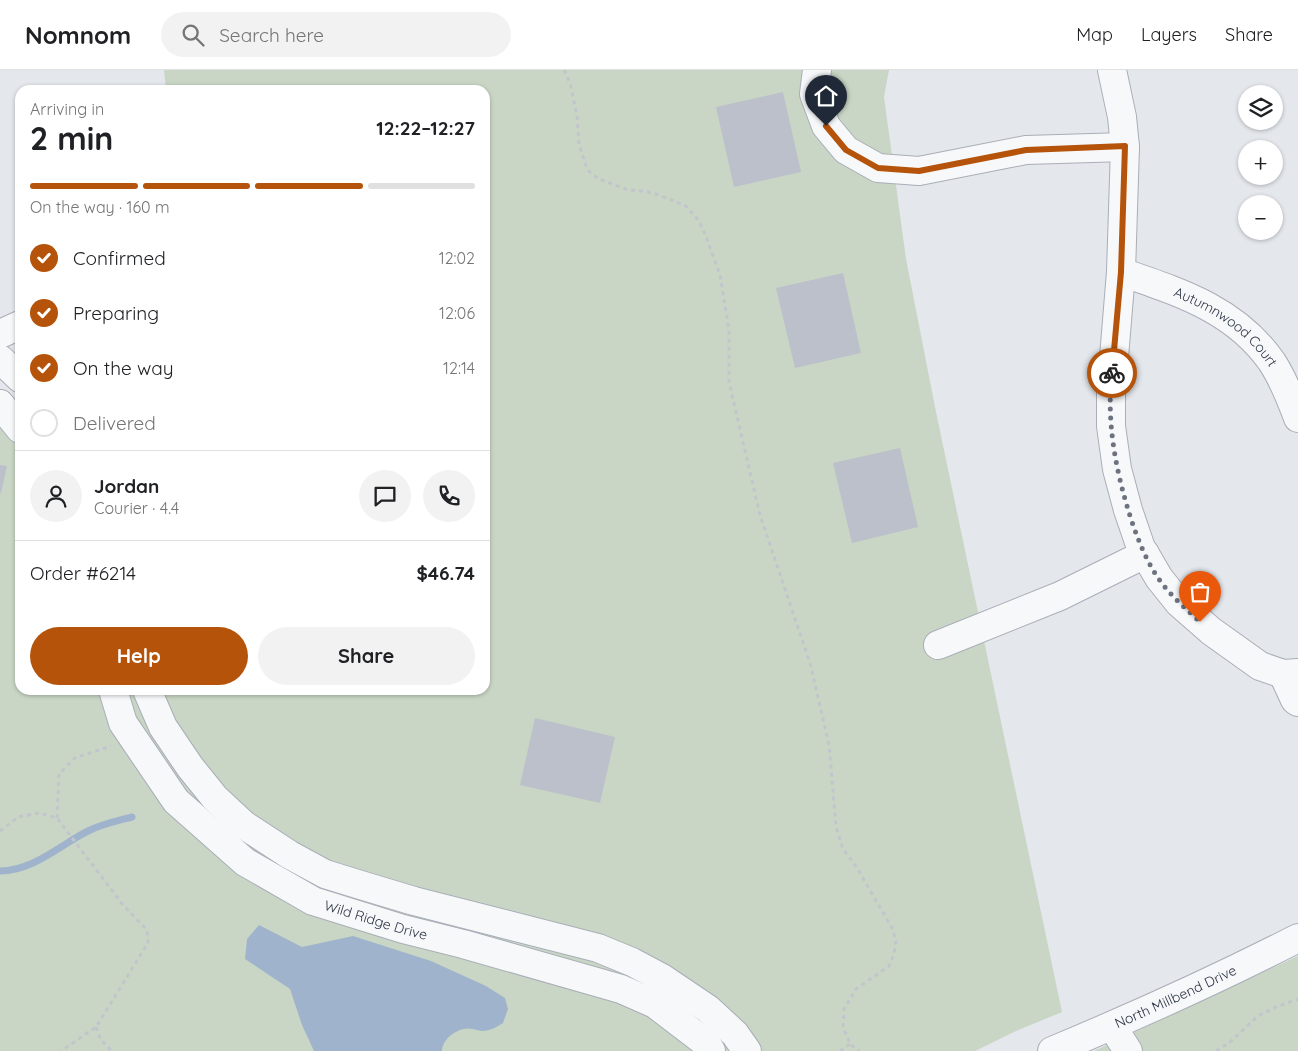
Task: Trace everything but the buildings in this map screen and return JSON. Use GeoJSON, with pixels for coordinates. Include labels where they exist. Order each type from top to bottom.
{"type":"FeatureCollection","features":[{"type":"Feature","properties":{"kind":"street"},"geometry":{"type":"LineString","coordinates":[[817,70],[814,94],[826,126],[846,150],[878,168],[919,171],[1026,150],[1125,146]]}},
{"type":"Feature","properties":{"kind":"street"},"geometry":{"type":"LineString","coordinates":[[1112,70],[1122,117],[1125,146],[1121,272],[1111,388],[1111,426],[1117,468],[1128,510],[1145,554],[1159,578],[1179,603],[1210,632],[1260,666],[1293,668],[1295,700],[1298,702]]}},
{"type":"Feature","properties":{"kind":"street","name":"Autumnwood Court"},"geometry":{"type":"LineString","coordinates":[[1121,272],[1180,292],[1235,323],[1256,343],[1272,363],[1289,395],[1298,418]]}},
{"type":"Feature","properties":{"kind":"street"},"geometry":{"type":"LineString","coordinates":[[0,334],[15,327]]}},
{"type":"Feature","properties":{"kind":"street"},"geometry":{"type":"LineString","coordinates":[[0,359],[15,373]]}},
{"type":"Feature","properties":{"kind":"street"},"geometry":{"type":"LineString","coordinates":[[0,404],[15,423]]}},
{"type":"Feature","properties":{"kind":"street"},"geometry":{"type":"LineString","coordinates":[[938,645],[1060,596],[1145,554]]}},
{"type":"Feature","properties":{"kind":"street","name":"Wild Ridge Drive"},"geometry":{"type":"LineString","coordinates":[[115,695],[123,723],[176,801],[245,862],[313,901],[404,929],[621,989],[655,1004],[706,1043],[711,1051]]}},
{"type":"Feature","properties":{"kind":"street","name":"Wild Ridge Drive"},"geometry":{"type":"LineString","coordinates":[[150,695],[163,727],[190,767],[216,798],[244,824],[290,855],[325,874],[414,901],[598,948],[632,962],[662,978],[708,1009],[735,1034],[747,1051]]}},
{"type":"Feature","properties":{"kind":"street"},"geometry":{"type":"LineString","coordinates":[[404,929],[414,901]]}},
{"type":"Feature","properties":{"kind":"street","name":"North Millbend Drive"},"geometry":{"type":"LineString","coordinates":[[1052,1051],[1112,1026],[1298,938]]}},
{"type":"Feature","properties":{"kind":"street"},"geometry":{"type":"LineString","coordinates":[[1112,1026],[1128,1051]]}},
{"type":"Feature","properties":{"kind":"path"},"geometry":{"type":"LineString","coordinates":[[564,70],[570,84],[577,116],[579,144],[587,169],[602,180],[628,190],[644,191],[686,206],[698,221],[707,239],[720,275],[729,330],[730,382],[760,515],[810,662],[829,745],[836,827],[843,849],[856,866],[892,928],[896,941],[894,954],[889,966],[856,990],[844,1009],[843,1027],[850,1044],[859,1051]]}},
{"type":"Feature","properties":{"kind":"path"},"geometry":{"type":"LineString","coordinates":[[56,818],[59,774],[75,758],[133,738]]}},
{"type":"Feature","properties":{"kind":"path"},"geometry":{"type":"LineString","coordinates":[[0,831],[18,817],[39,813],[56,818],[124,906],[147,930],[148,944],[96,1027],[61,1051]]}},
{"type":"Feature","properties":{"kind":"path"},"geometry":{"type":"LineString","coordinates":[[1216,1051],[1229,1043],[1258,1016],[1298,999]]}},
{"type":"Feature","properties":{"kind":"path"},"geometry":{"type":"LineString","coordinates":[[96,1027],[102,1040],[112,1051]]}},
{"type":"Feature","properties":{"kind":"path"},"geometry":{"type":"LineString","coordinates":[[840,1051],[850,1044]]}},
{"type":"Feature","properties":{"kind":"green space"},"geometry":{"type":"Polygon","coordinates":[[[164,70],[889,70],[884,97],[906,259],[936,412],[1062,1012],[975,1051],[0,1051],[0,424],[15,426],[15,695],[490,695],[490,85],[166,85],[164,70]]]}},
{"type":"Feature","properties":{"kind":"green space"},"geometry":{"type":"Polygon","coordinates":[[[1298,956],[1298,1051],[1094,1051],[1298,956]]]}},
{"type":"Feature","properties":{"kind":"water"},"geometry":{"type":"Polygon","coordinates":[[[259,925],[302,947],[353,936],[431,961],[486,986],[505,998],[508,1009],[503,1023],[487,1031],[460,1030],[446,1040],[442,1051],[314,1051],[302,1025],[290,989],[245,959],[247,939],[259,925]]]}},
{"type":"Feature","properties":{"kind":"waterway"},"geometry":{"type":"LineString","coordinates":[[0,871],[24,867],[93,829],[132,817]]}},
{"type":"Feature","properties":{"kind":"way so far"},"geometry":{"type":"LineString","coordinates":[[1112,373],[1111,426],[1117,468],[1128,510],[1142,548],[1159,578],[1179,603],[1200,622]]}},
{"type":"Feature","properties":{"kind":"route"},"geometry":{"type":"LineString","coordinates":[[826,126],[846,150],[878,168],[919,171],[1026,150],[1125,146],[1121,272],[1112,373]]}}]}
